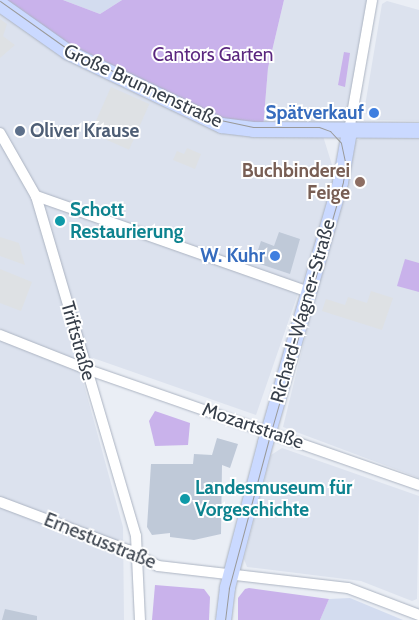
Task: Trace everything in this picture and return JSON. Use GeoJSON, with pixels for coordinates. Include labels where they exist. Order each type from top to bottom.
{"type":"FeatureCollection","features":[{"type":"Feature","properties":{"kind":"street","name":"Richard-Wagner-Straße"},"geometry":{"type":"LineString","coordinates":[[223,620],[231,573],[268,431],[345,160],[372,0]]}},
{"type":"Feature","properties":{"kind":"street","name":"Große Brunnenstraße"},"geometry":{"type":"LineString","coordinates":[[0,4],[68,52],[216,123],[253,129],[419,130]]}},
{"type":"Feature","properties":{"kind":"street","name":"Triftstraße"},"geometry":{"type":"LineString","coordinates":[[0,133],[36,196],[140,556],[140,620]]}},
{"type":"Feature","properties":{"kind":"street"},"geometry":{"type":"LineString","coordinates":[[36,196],[308,292]]}},
{"type":"Feature","properties":{"kind":"street","name":"Mozartstraße"},"geometry":{"type":"LineString","coordinates":[[0,335],[86,369],[419,485]]}},
{"type":"Feature","properties":{"kind":"street","name":"Ernestusstraße"},"geometry":{"type":"LineString","coordinates":[[0,502],[140,556],[158,566],[231,573],[363,591],[419,615]]}},
{"type":"Feature","properties":{"kind":"shaded area"},"geometry":{"type":"Polygon","coordinates":[[[63,0],[122,0],[100,14],[63,0]]]}},
{"type":"Feature","properties":{"kind":"shaded area"},"geometry":{"type":"Polygon","coordinates":[[[284,0],[372,0],[349,131],[263,129],[268,68],[284,0]]]}},
{"type":"Feature","properties":{"kind":"shaded area"},"geometry":{"type":"Polygon","coordinates":[[[387,1],[419,10],[419,121],[375,120],[364,112],[382,4],[387,1]]]}},
{"type":"Feature","properties":{"kind":"shaded area"},"geometry":{"type":"Polygon","coordinates":[[[0,5],[199,118],[323,136],[337,181],[256,415],[93,358],[81,374],[123,527],[124,620],[0,620],[0,5]]]}},
{"type":"Feature","properties":{"kind":"shaded area"},"geometry":{"type":"Polygon","coordinates":[[[0,19],[7,24],[3,36],[15,45],[0,58],[0,19]]]}},
{"type":"Feature","properties":{"kind":"shaded area"},"geometry":{"type":"Polygon","coordinates":[[[111,87],[149,104],[129,150],[91,133],[111,87]]]}},
{"type":"Feature","properties":{"kind":"shaded area"},"geometry":{"type":"Polygon","coordinates":[[[419,132],[419,478],[283,427],[353,142],[370,134],[419,132]]]}},
{"type":"Feature","properties":{"kind":"shaded area"},"geometry":{"type":"Polygon","coordinates":[[[187,148],[201,154],[195,169],[173,160],[177,151],[184,154],[187,148]]]}},
{"type":"Feature","properties":{"kind":"shaded area"},"geometry":{"type":"Polygon","coordinates":[[[0,237],[19,243],[25,265],[0,256],[0,237]]]}},
{"type":"Feature","properties":{"kind":"shaded area"},"geometry":{"type":"Polygon","coordinates":[[[0,269],[32,282],[21,311],[0,303],[0,269]]]}},
{"type":"Feature","properties":{"kind":"shaded area"},"geometry":{"type":"Polygon","coordinates":[[[371,291],[393,298],[382,330],[322,311],[326,299],[345,305],[348,297],[367,303],[371,291]]]}},
{"type":"Feature","properties":{"kind":"shaded area"},"geometry":{"type":"Polygon","coordinates":[[[282,448],[419,496],[417,599],[412,601],[361,581],[247,567],[244,559],[271,455],[282,448]]]}},
{"type":"Feature","properties":{"kind":"shaded area"},"geometry":{"type":"Polygon","coordinates":[[[350,598],[403,620],[320,620],[329,599],[350,598]]]}},
{"type":"Feature","properties":{"kind":"green space","name":"Cantors Garten"},"geometry":{"type":"Polygon","coordinates":[[[0,0],[63,0],[100,14],[122,0],[284,0],[268,68],[263,129],[221,120],[70,50],[0,0]]]}},
{"type":"Feature","properties":{"kind":"green space"},"geometry":{"type":"Polygon","coordinates":[[[344,52],[350,53],[345,87],[338,85],[344,52]]]}},
{"type":"Feature","properties":{"kind":"green space"},"geometry":{"type":"Polygon","coordinates":[[[405,259],[419,263],[419,292],[397,286],[405,259]]]}},
{"type":"Feature","properties":{"kind":"green space"},"geometry":{"type":"Polygon","coordinates":[[[155,411],[190,423],[188,445],[155,446],[149,421],[155,411]]]}},
{"type":"Feature","properties":{"kind":"green space"},"geometry":{"type":"Polygon","coordinates":[[[155,585],[204,589],[210,597],[209,620],[152,620],[155,585]]]}},
{"type":"Feature","properties":{"kind":"green space"},"geometry":{"type":"Polygon","coordinates":[[[245,589],[329,599],[320,620],[238,620],[238,598],[245,589]]]}},
{"type":"Feature","properties":{"kind":"building","name":"W. Kuhr"},"geometry":{"type":"Polygon","coordinates":[[[279,232],[300,239],[290,274],[254,262],[261,241],[274,246],[279,232]]]}},
{"type":"Feature","properties":{"kind":"building","name":"Landesmuseum für Vorgeschichte"},"geometry":{"type":"Polygon","coordinates":[[[217,438],[238,444],[230,468],[222,465],[221,534],[194,540],[170,537],[170,533],[152,535],[147,527],[151,464],[193,464],[194,454],[212,455],[217,438]]]}},
{"type":"Feature","properties":{"kind":"building"},"geometry":{"type":"Polygon","coordinates":[[[5,609],[37,616],[37,620],[2,620],[5,609]]]}},
{"type":"Feature","properties":{"kind":"tram line"},"geometry":{"type":"LineString","coordinates":[[0,1],[69,50],[211,118],[253,127],[319,127],[330,131],[341,143],[346,166],[343,182],[271,431],[229,588],[225,620]]}},
{"type":"Feature","properties":{"kind":"place","name":"Spätverkauf"},"geometry":{"type":"Point","coordinates":[374,113]}},
{"type":"Feature","properties":{"kind":"place","name":"Oliver Krause"},"geometry":{"type":"Point","coordinates":[20,131]}},
{"type":"Feature","properties":{"kind":"place","name":"Buchbinderei Feige"},"geometry":{"type":"Point","coordinates":[360,182]}},
{"type":"Feature","properties":{"kind":"place","name":"Schott Restaurierung"},"geometry":{"type":"Point","coordinates":[60,221]}},
{"type":"Feature","properties":{"kind":"place","name":"W. Kuhr"},"geometry":{"type":"Point","coordinates":[275,256]}},
{"type":"Feature","properties":{"kind":"place","name":"Landesmuseum für Vorgeschichte"},"geometry":{"type":"Point","coordinates":[185,499]}}]}
